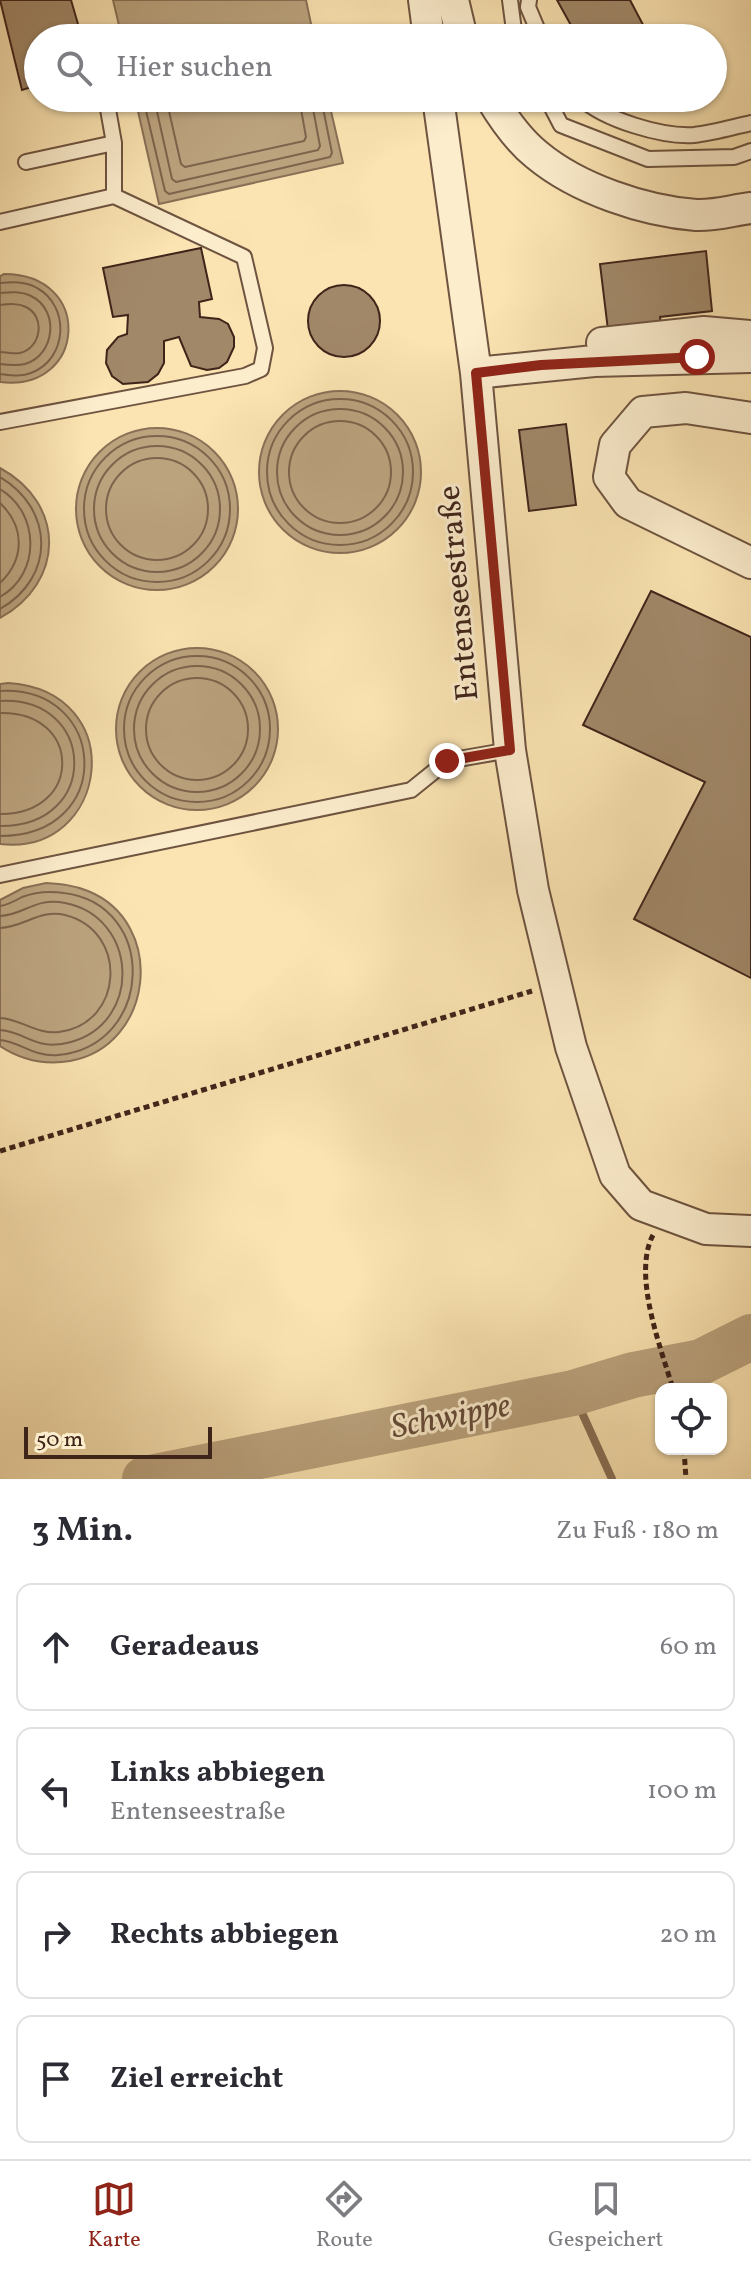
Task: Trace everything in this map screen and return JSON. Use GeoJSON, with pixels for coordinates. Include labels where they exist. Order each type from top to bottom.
{"type":"FeatureCollection","features":[{"type":"Feature","properties":{"kind":"street"},"geometry":{"type":"LineString","coordinates":[[424,0],[427,24]]}},
{"type":"Feature","properties":{"kind":"street"},"geometry":{"type":"LineString","coordinates":[[453,0],[459,24]]}},
{"type":"Feature","properties":{"kind":"street","name":"Entenseestraße"},"geometry":{"type":"LineString","coordinates":[[440,112],[486,372],[510,750],[533,890],[571,1047],[615,1175],[649,1216]]}},
{"type":"Feature","properties":{"kind":"street"},"geometry":{"type":"LineString","coordinates":[[499,112],[537,155],[594,190],[635,204],[698,215],[751,208]]}},
{"type":"Feature","properties":{"kind":"street"},"geometry":{"type":"LineString","coordinates":[[541,365],[603,342],[704,332],[751,336]]}},
{"type":"Feature","properties":{"kind":"street"},"geometry":{"type":"LineString","coordinates":[[486,372],[541,365],[751,357]]}},
{"type":"Feature","properties":{"kind":"street"},"geometry":{"type":"LineString","coordinates":[[751,418],[686,408],[643,412],[615,445],[609,477],[628,503],[751,563]]}},
{"type":"Feature","properties":{"kind":"street"},"geometry":{"type":"LineString","coordinates":[[649,1216],[706,1229],[751,1231]]}},
{"type":"Feature","properties":{"kind":"lane"},"geometry":{"type":"LineString","coordinates":[[510,0],[513,24]]}},
{"type":"Feature","properties":{"kind":"lane"},"geometry":{"type":"LineString","coordinates":[[529,0],[528,7],[535,24]]}},
{"type":"Feature","properties":{"kind":"lane"},"geometry":{"type":"LineString","coordinates":[[108,112],[114,143],[114,196]]}},
{"type":"Feature","properties":{"kind":"lane"},"geometry":{"type":"LineString","coordinates":[[554,112],[561,125],[648,159],[734,157],[751,151]]}},
{"type":"Feature","properties":{"kind":"lane"},"geometry":{"type":"LineString","coordinates":[[602,112],[631,126],[693,135],[751,123]]}},
{"type":"Feature","properties":{"kind":"lane"},"geometry":{"type":"LineString","coordinates":[[26,162],[114,143]]}},
{"type":"Feature","properties":{"kind":"lane"},"geometry":{"type":"LineString","coordinates":[[0,222],[114,196],[244,257],[265,348],[261,369],[245,376],[0,422]]}},
{"type":"Feature","properties":{"kind":"lane"},"geometry":{"type":"LineString","coordinates":[[0,875],[411,790],[447,761],[510,750]]}},
{"type":"Feature","properties":{"kind":"path"},"geometry":{"type":"LineString","coordinates":[[0,1151],[556,984]]}},
{"type":"Feature","properties":{"kind":"path"},"geometry":{"type":"LineString","coordinates":[[649,1216],[646,1272],[654,1321],[671,1383]]}},
{"type":"Feature","properties":{"kind":"path"},"geometry":{"type":"LineString","coordinates":[[684,1455],[686,1479]]}},
{"type":"Feature","properties":{"kind":"water"},"geometry":{"type":"Polygon","coordinates":[[[113,0],[306,0],[311,24],[119,24],[113,0]]]}},
{"type":"Feature","properties":{"kind":"water"},"geometry":{"type":"Polygon","coordinates":[[[138,112],[331,112],[343,163],[159,204],[138,112]]]}},
{"type":"Feature","properties":{"kind":"water"},"geometry":{"type":"Polygon","coordinates":[[[0,276],[33,279],[54,292],[65,311],[68,332],[63,353],[50,370],[29,381],[0,382],[0,276]]]}},
{"type":"Feature","properties":{"kind":"water"},"geometry":{"type":"Polygon","coordinates":[[[340,391],[371,397],[397,415],[415,441],[421,472],[415,503],[397,529],[371,547],[340,553],[309,547],[283,529],[265,503],[259,472],[265,441],[283,415],[309,397],[340,391]]]}},
{"type":"Feature","properties":{"kind":"water"},"geometry":{"type":"Polygon","coordinates":[[[157,428],[188,434],[214,452],[232,478],[238,509],[232,540],[214,566],[188,584],[157,590],[126,584],[100,566],[82,540],[76,509],[82,478],[100,452],[126,434],[157,428]]]}},
{"type":"Feature","properties":{"kind":"water"},"geometry":{"type":"Polygon","coordinates":[[[0,468],[22,483],[37,502],[46,522],[49,543],[46,564],[37,584],[21,603],[0,618],[0,468]]]}},
{"type":"Feature","properties":{"kind":"water"},"geometry":{"type":"Polygon","coordinates":[[[197,648],[228,654],[254,672],[272,698],[278,729],[272,760],[254,786],[228,804],[197,810],[166,804],[140,786],[122,760],[116,729],[122,698],[140,672],[166,654],[197,648]]]}},
{"type":"Feature","properties":{"kind":"water"},"geometry":{"type":"Polygon","coordinates":[[[8,683],[48,693],[74,713],[89,741],[91,771],[83,801],[65,825],[37,841],[0,844],[0,684],[8,683]]]}},
{"type":"Feature","properties":{"kind":"water"},"geometry":{"type":"Polygon","coordinates":[[[46,883],[83,889],[113,907],[130,929],[139,955],[140,982],[133,1009],[119,1033],[98,1051],[61,1062],[25,1058],[0,1046],[0,900],[23,888],[46,883]]]}},
{"type":"Feature","properties":{"kind":"building"},"geometry":{"type":"Polygon","coordinates":[[[0,0],[71,0],[78,24],[24,24],[22,90],[0,0]]]}},
{"type":"Feature","properties":{"kind":"building"},"geometry":{"type":"Polygon","coordinates":[[[557,0],[630,0],[643,24],[570,24],[557,0]]]}},
{"type":"Feature","properties":{"kind":"building"},"geometry":{"type":"Polygon","coordinates":[[[201,248],[212,299],[199,302],[200,317],[219,319],[228,324],[234,337],[234,347],[227,362],[219,368],[207,370],[191,366],[179,337],[164,341],[164,363],[158,374],[148,382],[123,384],[112,376],[106,363],[107,350],[118,337],[127,334],[128,315],[113,317],[103,268],[201,248]]]}},
{"type":"Feature","properties":{"kind":"building"},"geometry":{"type":"Polygon","coordinates":[[[706,251],[712,311],[660,317],[661,324],[608,330],[600,264],[706,251]]]}},
{"type":"Feature","properties":{"kind":"building"},"geometry":{"type":"Polygon","coordinates":[[[344,285],[364,291],[374,301],[380,321],[374,341],[364,351],[344,357],[324,351],[314,341],[308,321],[314,301],[324,291],[344,285]]]}},
{"type":"Feature","properties":{"kind":"building"},"geometry":{"type":"Polygon","coordinates":[[[566,424],[576,505],[529,511],[519,430],[566,424]]]}},
{"type":"Feature","properties":{"kind":"building"},"geometry":{"type":"Polygon","coordinates":[[[651,591],[751,637],[751,978],[634,919],[705,782],[583,725],[651,591]]]}},
{"type":"Feature","properties":{"kind":"waterway","name":"Schwippe"},"geometry":{"type":"LineString","coordinates":[[145,1479],[573,1393],[633,1375],[701,1362],[751,1337]]}},
{"type":"Feature","properties":{"kind":"waterway"},"geometry":{"type":"LineString","coordinates":[[573,1393],[612,1479]]}},
{"type":"Feature","properties":{"kind":"route"},"geometry":{"type":"LineString","coordinates":[[447,761],[510,750],[476,373],[594,361],[697,357]]}}]}
